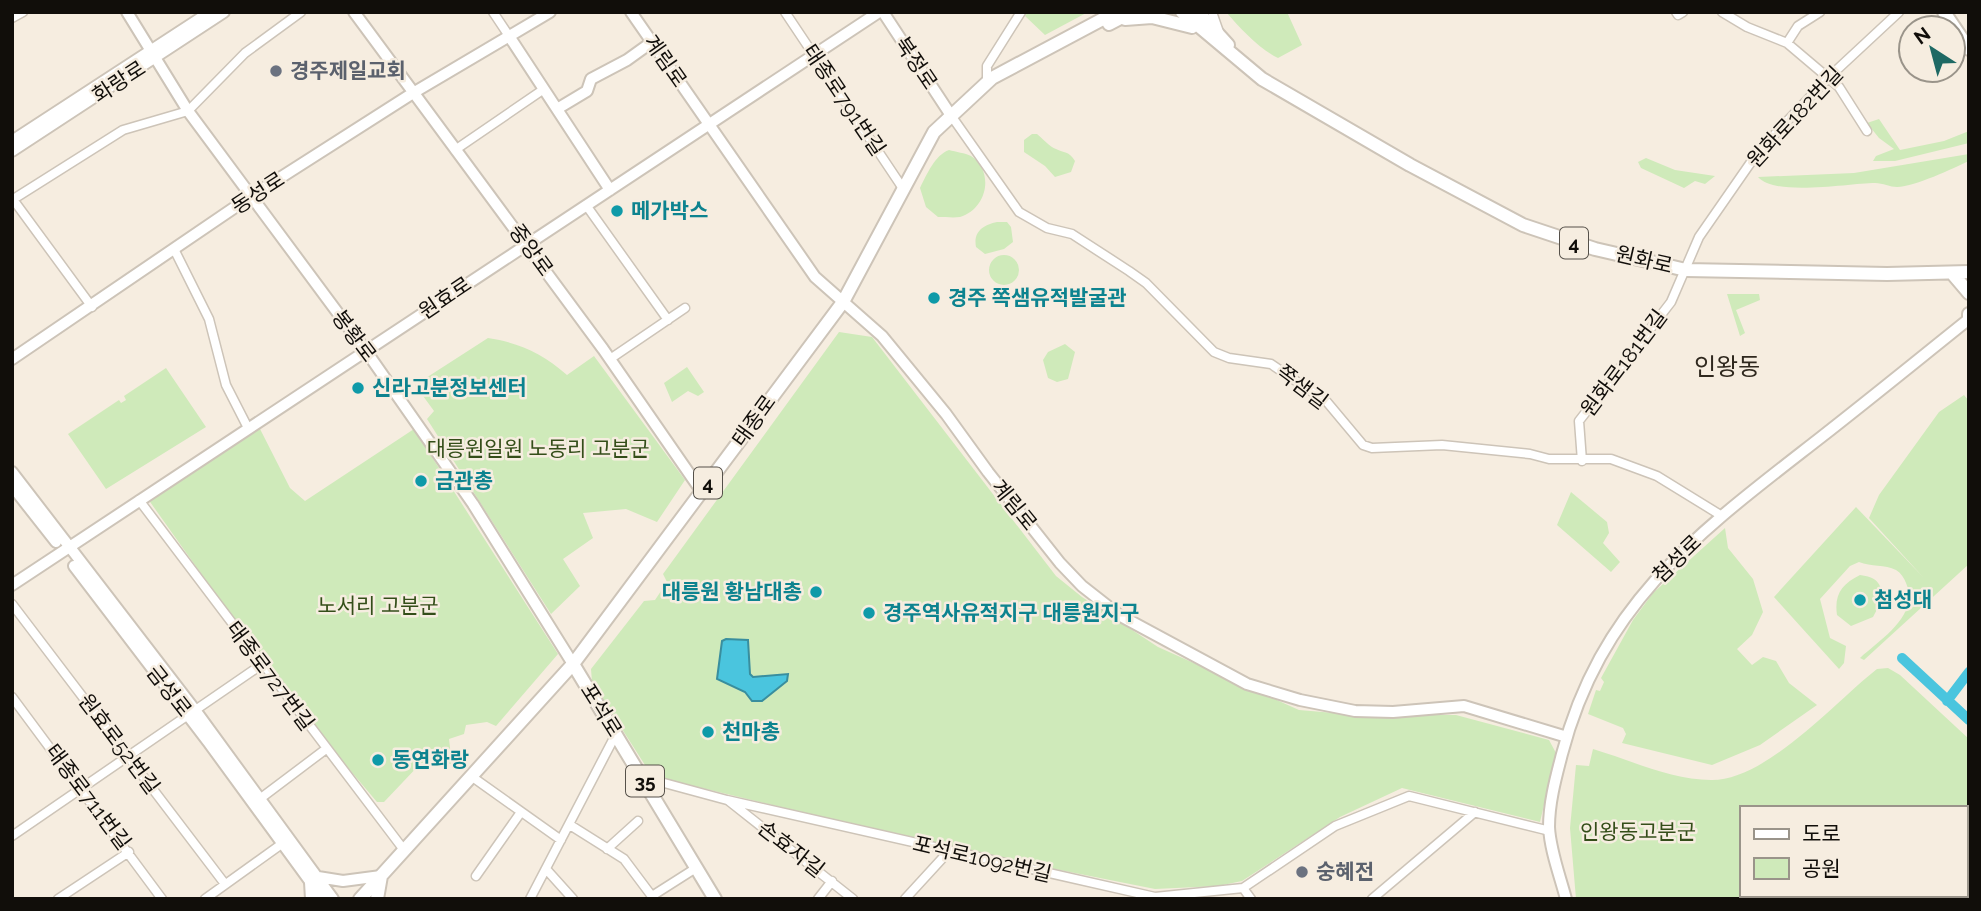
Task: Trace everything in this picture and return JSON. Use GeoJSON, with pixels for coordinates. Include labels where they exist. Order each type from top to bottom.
{"type":"FeatureCollection","features":[{"type":"Feature","properties":{"kind":"main road","name":"태종로"},"geometry":{"type":"LineString","coordinates":[[360,899],[573,664],[702,492],[843,302],[902,187],[934,132],[950,114],[987,84],[998,83],[1116,14],[1132,12]]}},
{"type":"Feature","properties":{"kind":"main road","name":"원화로"},"geometry":{"type":"LineString","coordinates":[[1182,12],[1262,79],[1399,158],[1523,225],[1595,249],[1686,270],[1969,272]]}},
{"type":"Feature","properties":{"kind":"main road","name":"원화로"},"geometry":{"type":"LineString","coordinates":[[1198,12],[1220,35],[1240,63]]}},
{"type":"Feature","properties":{"kind":"main road"},"geometry":{"type":"LineString","coordinates":[[1944,12],[1969,49]]}},
{"type":"Feature","properties":{"kind":"main road"},"geometry":{"type":"LineString","coordinates":[[1116,14],[1186,23],[1240,63]]}},
{"type":"Feature","properties":{"kind":"main road"},"geometry":{"type":"LineString","coordinates":[[1952,273],[1969,293]]}},
{"type":"Feature","properties":{"kind":"main road","name":"포석로"},"geometry":{"type":"LineString","coordinates":[[573,664],[715,899]]}},
{"type":"Feature","properties":{"kind":"main road"},"geometry":{"type":"LineString","coordinates":[[377,899],[381,876]]}},
{"type":"Feature","properties":{"kind":"main road"},"geometry":{"type":"LineString","coordinates":[[312,899],[314,879]]}},
{"type":"Feature","properties":{"kind":"street"},"geometry":{"type":"LineString","coordinates":[[12,18],[23,12]]}},
{"type":"Feature","properties":{"kind":"street","name":"봉황로"},"geometry":{"type":"LineString","coordinates":[[127,12],[188,111],[366,351],[473,504],[573,664]]}},
{"type":"Feature","properties":{"kind":"street","name":"화랑로"},"geometry":{"type":"LineString","coordinates":[[12,151],[154,55],[210,12]]}},
{"type":"Feature","properties":{"kind":"street","name":"화랑로"},"geometry":{"type":"LineString","coordinates":[[12,141],[224,12]]}},
{"type":"Feature","properties":{"kind":"street"},"geometry":{"type":"LineString","coordinates":[[92,307],[13,199],[123,130],[188,111],[245,53],[301,12]]}},
{"type":"Feature","properties":{"kind":"street","name":"중앙로"},"geometry":{"type":"LineString","coordinates":[[354,12],[527,244],[702,492]]}},
{"type":"Feature","properties":{"kind":"street"},"geometry":{"type":"LineString","coordinates":[[493,12],[610,190]]}},
{"type":"Feature","properties":{"kind":"street","name":"동성로"},"geometry":{"type":"LineString","coordinates":[[12,359],[250,197],[413,93],[550,12]]}},
{"type":"Feature","properties":{"kind":"street","name":"계림로"},"geometry":{"type":"LineString","coordinates":[[631,12],[816,277],[882,336],[946,414],[1060,563],[1082,586],[1119,615],[1247,684],[1300,700],[1356,711],[1393,712],[1464,706],[1567,737]]}},
{"type":"Feature","properties":{"kind":"street","name":"태종로791번길"},"geometry":{"type":"LineString","coordinates":[[785,12],[902,187]]}},
{"type":"Feature","properties":{"kind":"street","name":"원효로"},"geometry":{"type":"LineString","coordinates":[[12,585],[881,12]]}},
{"type":"Feature","properties":{"kind":"street","name":"북정로"},"geometry":{"type":"LineString","coordinates":[[881,12],[950,114]]}},
{"type":"Feature","properties":{"kind":"street"},"geometry":{"type":"LineString","coordinates":[[987,84],[987,66],[1021,12]]}},
{"type":"Feature","properties":{"kind":"street"},"geometry":{"type":"LineString","coordinates":[[1212,12],[1220,35]]}},
{"type":"Feature","properties":{"kind":"street"},"geometry":{"type":"LineString","coordinates":[[1676,12],[1678,15],[1683,12]]}},
{"type":"Feature","properties":{"kind":"street"},"geometry":{"type":"LineString","coordinates":[[1722,12],[1747,27],[1787,43],[1839,87],[1867,131]]}},
{"type":"Feature","properties":{"kind":"street"},"geometry":{"type":"LineString","coordinates":[[1787,43],[1798,26],[1820,12]]}},
{"type":"Feature","properties":{"kind":"street","name":"원화로182번길"},"geometry":{"type":"LineString","coordinates":[[1686,270],[1699,237],[1758,152],[1828,78],[1899,12]]}},
{"type":"Feature","properties":{"kind":"street"},"geometry":{"type":"LineString","coordinates":[[557,109],[587,91],[590,79],[627,60],[652,42]]}},
{"type":"Feature","properties":{"kind":"street"},"geometry":{"type":"LineString","coordinates":[[456,150],[544,89]]}},
{"type":"Feature","properties":{"kind":"street","name":"쪽샘길"},"geometry":{"type":"LineString","coordinates":[[950,114],[1021,213],[1047,228],[1072,234],[1129,271],[1149,287],[1214,352],[1229,358],[1271,364],[1314,391],[1363,445],[1372,448],[1441,445],[1582,461],[1611,459],[1639,468],[1722,516]]}},
{"type":"Feature","properties":{"kind":"street"},"geometry":{"type":"LineString","coordinates":[[586,205],[668,320]]}},
{"type":"Feature","properties":{"kind":"street"},"geometry":{"type":"LineString","coordinates":[[174,250],[209,319],[226,385],[248,428]]}},
{"type":"Feature","properties":{"kind":"street","name":"원화로181번길"},"geometry":{"type":"LineString","coordinates":[[1582,461],[1579,422],[1671,302],[1686,270]]}},
{"type":"Feature","properties":{"kind":"street"},"geometry":{"type":"LineString","coordinates":[[610,359],[685,308]]}},
{"type":"Feature","properties":{"kind":"street","name":"첨성로"},"geometry":{"type":"LineString","coordinates":[[1566,899],[1550,831],[1555,780],[1588,677],[1615,630],[1665,566],[1722,516],[1969,318]]}},
{"type":"Feature","properties":{"kind":"street","name":"금성로"},"geometry":{"type":"LineString","coordinates":[[12,472],[65,549]]}},
{"type":"Feature","properties":{"kind":"street","name":"금성로"},"geometry":{"type":"LineString","coordinates":[[12,486],[65,549],[261,798],[314,879],[323,899]]}},
{"type":"Feature","properties":{"kind":"street","name":"태종로727번길"},"geometry":{"type":"LineString","coordinates":[[139,500],[261,665],[404,850]]}},
{"type":"Feature","properties":{"kind":"street","name":"원효로52번길"},"geometry":{"type":"LineString","coordinates":[[12,604],[225,884]]}},
{"type":"Feature","properties":{"kind":"street","name":"금성로"},"geometry":{"type":"LineString","coordinates":[[192,713],[261,665]]}},
{"type":"Feature","properties":{"kind":"street","name":"태종로711번길"},"geometry":{"type":"LineString","coordinates":[[14,702],[82,789],[162,899]]}},
{"type":"Feature","properties":{"kind":"street"},"geometry":{"type":"LineString","coordinates":[[12,836],[192,713]]}},
{"type":"Feature","properties":{"kind":"street","name":"금성로"},"geometry":{"type":"LineString","coordinates":[[192,713],[283,843],[333,899]]}},
{"type":"Feature","properties":{"kind":"street"},"geometry":{"type":"LineString","coordinates":[[530,899],[616,734]]}},
{"type":"Feature","properties":{"kind":"street"},"geometry":{"type":"LineString","coordinates":[[261,798],[326,749]]}},
{"type":"Feature","properties":{"kind":"street"},"geometry":{"type":"LineString","coordinates":[[471,776],[561,840]]}},
{"type":"Feature","properties":{"kind":"street","name":"포석로1092번길"},"geometry":{"type":"LineString","coordinates":[[642,777],[727,800],[1155,898],[1243,888],[1335,826],[1409,796],[1550,831]]}},
{"type":"Feature","properties":{"kind":"street","name":"손효자길"},"geometry":{"type":"LineString","coordinates":[[727,800],[853,899]]}},
{"type":"Feature","properties":{"kind":"street"},"geometry":{"type":"LineString","coordinates":[[476,876],[521,812]]}},
{"type":"Feature","properties":{"kind":"street"},"geometry":{"type":"LineString","coordinates":[[1372,899],[1475,812]]}},
{"type":"Feature","properties":{"kind":"street"},"geometry":{"type":"LineString","coordinates":[[607,849],[638,821]]}},
{"type":"Feature","properties":{"kind":"street"},"geometry":{"type":"LineString","coordinates":[[570,825],[624,859],[653,898],[696,868]]}},
{"type":"Feature","properties":{"kind":"street"},"geometry":{"type":"LineString","coordinates":[[205,899],[283,843]]}},
{"type":"Feature","properties":{"kind":"street"},"geometry":{"type":"LineString","coordinates":[[58,899],[129,852]]}},
{"type":"Feature","properties":{"kind":"street"},"geometry":{"type":"LineString","coordinates":[[905,899],[934,864],[949,852]]}},
{"type":"Feature","properties":{"kind":"street"},"geometry":{"type":"LineString","coordinates":[[546,869],[572,899]]}},
{"type":"Feature","properties":{"kind":"street"},"geometry":{"type":"LineString","coordinates":[[314,879],[343,881],[381,876]]}},
{"type":"Feature","properties":{"kind":"street"},"geometry":{"type":"LineString","coordinates":[[818,899],[832,881]]}},
{"type":"Feature","properties":{"kind":"street"},"geometry":{"type":"LineString","coordinates":[[1243,888],[1251,899]]}},
{"type":"Feature","properties":{"kind":"green space"},"geometry":{"type":"Polygon","coordinates":[[[1028,12],[1088,12],[1045,35],[1025,16],[1028,12]]]}},
{"type":"Feature","properties":{"kind":"green space"},"geometry":{"type":"Polygon","coordinates":[[[1226,12],[1287,12],[1302,45],[1278,58],[1257,44],[1226,12]]]}},
{"type":"Feature","properties":{"kind":"green space"},"geometry":{"type":"Polygon","coordinates":[[[1879,119],[1900,150],[1944,141],[1969,131],[1969,143],[1895,161],[1873,161],[1876,156],[1894,149],[1879,138],[1867,123],[1879,119]]]}},
{"type":"Feature","properties":{"kind":"green space"},"geometry":{"type":"Polygon","coordinates":[[[1037,134],[1051,146],[1071,155],[1075,161],[1071,172],[1055,177],[1045,166],[1024,152],[1024,140],[1037,134]]]}},
{"type":"Feature","properties":{"kind":"green space"},"geometry":{"type":"Polygon","coordinates":[[[949,150],[971,156],[979,163],[985,180],[985,190],[982,198],[969,213],[960,217],[938,217],[926,207],[920,188],[936,161],[949,150]]]}},
{"type":"Feature","properties":{"kind":"green space"},"geometry":{"type":"Polygon","coordinates":[[[1969,154],[1969,161],[1924,180],[1897,187],[1875,183],[1796,188],[1767,183],[1758,177],[1854,173],[1969,154]]]}},
{"type":"Feature","properties":{"kind":"green space"},"geometry":{"type":"Polygon","coordinates":[[[1646,158],[1675,170],[1715,176],[1705,184],[1695,181],[1684,188],[1641,168],[1638,162],[1646,158]]]}},
{"type":"Feature","properties":{"kind":"green space"},"geometry":{"type":"Polygon","coordinates":[[[997,222],[1007,222],[1011,227],[1013,242],[1004,249],[985,254],[976,247],[976,237],[984,227],[997,222]]]}},
{"type":"Feature","properties":{"kind":"green space"},"geometry":{"type":"Polygon","coordinates":[[[1004,255],[1010,256],[1018,264],[1018,276],[1010,284],[1004,285],[998,284],[990,276],[989,270],[990,264],[998,256],[1004,255]]]}},
{"type":"Feature","properties":{"kind":"green space"},"geometry":{"type":"Polygon","coordinates":[[[1727,294],[1759,294],[1760,300],[1736,310],[1745,333],[1740,336],[1727,294]]]}},
{"type":"Feature","properties":{"kind":"green space","name":"경주역사유적지구 대릉원지구"},"geometry":{"type":"Polygon","coordinates":[[[839,332],[872,337],[1056,576],[1082,597],[1158,647],[1299,710],[1358,715],[1456,715],[1549,740],[1556,753],[1540,822],[1402,788],[1340,817],[1242,881],[1218,886],[1155,889],[960,850],[652,776],[592,682],[591,669],[644,601],[655,600],[667,582],[663,574],[839,332]]]}},
{"type":"Feature","properties":{"kind":"green space","name":"대릉원일원 노동리 고분군"},"geometry":{"type":"Polygon","coordinates":[[[488,338],[530,350],[567,375],[594,356],[685,480],[657,522],[626,509],[583,513],[593,538],[563,559],[580,586],[551,614],[427,419],[434,411],[415,385],[488,338]]]}},
{"type":"Feature","properties":{"kind":"green space"},"geometry":{"type":"Polygon","coordinates":[[[1065,344],[1075,352],[1068,379],[1057,382],[1048,378],[1043,360],[1048,352],[1065,344]]]}},
{"type":"Feature","properties":{"kind":"green space"},"geometry":{"type":"Polygon","coordinates":[[[687,367],[704,392],[698,396],[688,391],[672,402],[664,383],[687,367]]]}},
{"type":"Feature","properties":{"kind":"green space"},"geometry":{"type":"Polygon","coordinates":[[[166,368],[206,427],[106,489],[68,434],[119,400],[121,403],[126,400],[124,396],[166,368]]]}},
{"type":"Feature","properties":{"kind":"green space"},"geometry":{"type":"Polygon","coordinates":[[[1964,395],[1969,401],[1969,564],[1864,660],[1860,658],[1903,616],[1909,595],[1904,579],[1896,570],[1859,562],[1850,566],[1820,599],[1830,638],[1846,646],[1844,663],[1839,669],[1774,597],[1856,507],[1923,577],[1869,518],[1879,495],[1939,412],[1964,395]]]}},
{"type":"Feature","properties":{"kind":"green space","name":"노서리 고분군"},"geometry":{"type":"Polygon","coordinates":[[[258,425],[290,488],[305,501],[414,429],[558,654],[496,726],[487,722],[466,725],[464,734],[449,739],[452,764],[421,763],[384,802],[377,802],[293,703],[148,499],[258,425]]]}},
{"type":"Feature","properties":{"kind":"green space"},"geometry":{"type":"Polygon","coordinates":[[[1571,492],[1607,522],[1609,533],[1603,543],[1620,562],[1611,572],[1557,525],[1571,492]]]}},
{"type":"Feature","properties":{"kind":"green space"},"geometry":{"type":"Polygon","coordinates":[[[1725,528],[1728,548],[1753,579],[1763,612],[1752,635],[1737,649],[1752,665],[1763,657],[1776,661],[1789,683],[1817,705],[1760,745],[1712,765],[1622,743],[1626,734],[1623,728],[1588,714],[1596,690],[1600,691],[1604,682],[1601,678],[1633,620],[1653,593],[1725,528]]]}},
{"type":"Feature","properties":{"kind":"green space"},"geometry":{"type":"Polygon","coordinates":[[[1860,575],[1877,581],[1883,598],[1873,617],[1851,626],[1837,615],[1838,595],[1848,582],[1860,575]]]}},
{"type":"Feature","properties":{"kind":"green space","name":"인왕동고분군"},"geometry":{"type":"Polygon","coordinates":[[[1888,668],[1900,675],[1969,739],[1967,816],[1967,806],[1740,806],[1740,897],[1872,899],[1576,899],[1570,828],[1576,765],[1589,766],[1593,749],[1681,777],[1711,780],[1732,777],[1777,754],[1877,669],[1888,668]]]}},
{"type":"Feature","properties":{"kind":"green space"},"geometry":{"type":"Polygon","coordinates":[[[1969,823],[1969,899],[1876,899],[1967,897],[1969,823]]]}},
{"type":"Feature","properties":{"kind":"water"},"geometry":{"type":"Polygon","coordinates":[[[748,640],[750,674],[753,677],[788,674],[787,681],[762,701],[752,701],[745,692],[717,679],[722,641],[748,640]]]}},
{"type":"Feature","properties":{"kind":"waterway"},"geometry":{"type":"LineString","coordinates":[[1902,658],[1969,720]]}},
{"type":"Feature","properties":{"kind":"waterway"},"geometry":{"type":"LineString","coordinates":[[1947,701],[1969,672]]}},
{"type":"Feature","properties":{"kind":"place","name":"경주제일교회"},"geometry":{"type":"Point","coordinates":[276,71]}},
{"type":"Feature","properties":{"kind":"place","name":"메가박스"},"geometry":{"type":"Point","coordinates":[617,211]}},
{"type":"Feature","properties":{"kind":"place","name":"경주 쪽샘유적발굴관"},"geometry":{"type":"Point","coordinates":[934,298]}},
{"type":"Feature","properties":{"kind":"place","name":"신라고분정보센터"},"geometry":{"type":"Point","coordinates":[358,388]}},
{"type":"Feature","properties":{"kind":"place","name":"금관총"},"geometry":{"type":"Point","coordinates":[421,481]}},
{"type":"Feature","properties":{"kind":"place","name":"대릉원 황남대총"},"geometry":{"type":"Point","coordinates":[816,592]}},
{"type":"Feature","properties":{"kind":"place","name":"첨성대"},"geometry":{"type":"Point","coordinates":[1860,600]}},
{"type":"Feature","properties":{"kind":"place","name":"경주역사유적지구 대릉원지구"},"geometry":{"type":"Point","coordinates":[869,613]}},
{"type":"Feature","properties":{"kind":"place","name":"천마총"},"geometry":{"type":"Point","coordinates":[708,732]}},
{"type":"Feature","properties":{"kind":"place","name":"동연화랑"},"geometry":{"type":"Point","coordinates":[378,760]}},
{"type":"Feature","properties":{"kind":"place","name":"숭혜전"},"geometry":{"type":"Point","coordinates":[1302,872]}},
{"type":"Feature","properties":{"kind":"district","name":"인왕동"},"geometry":{"type":"Point","coordinates":[1727,367]}}]}
